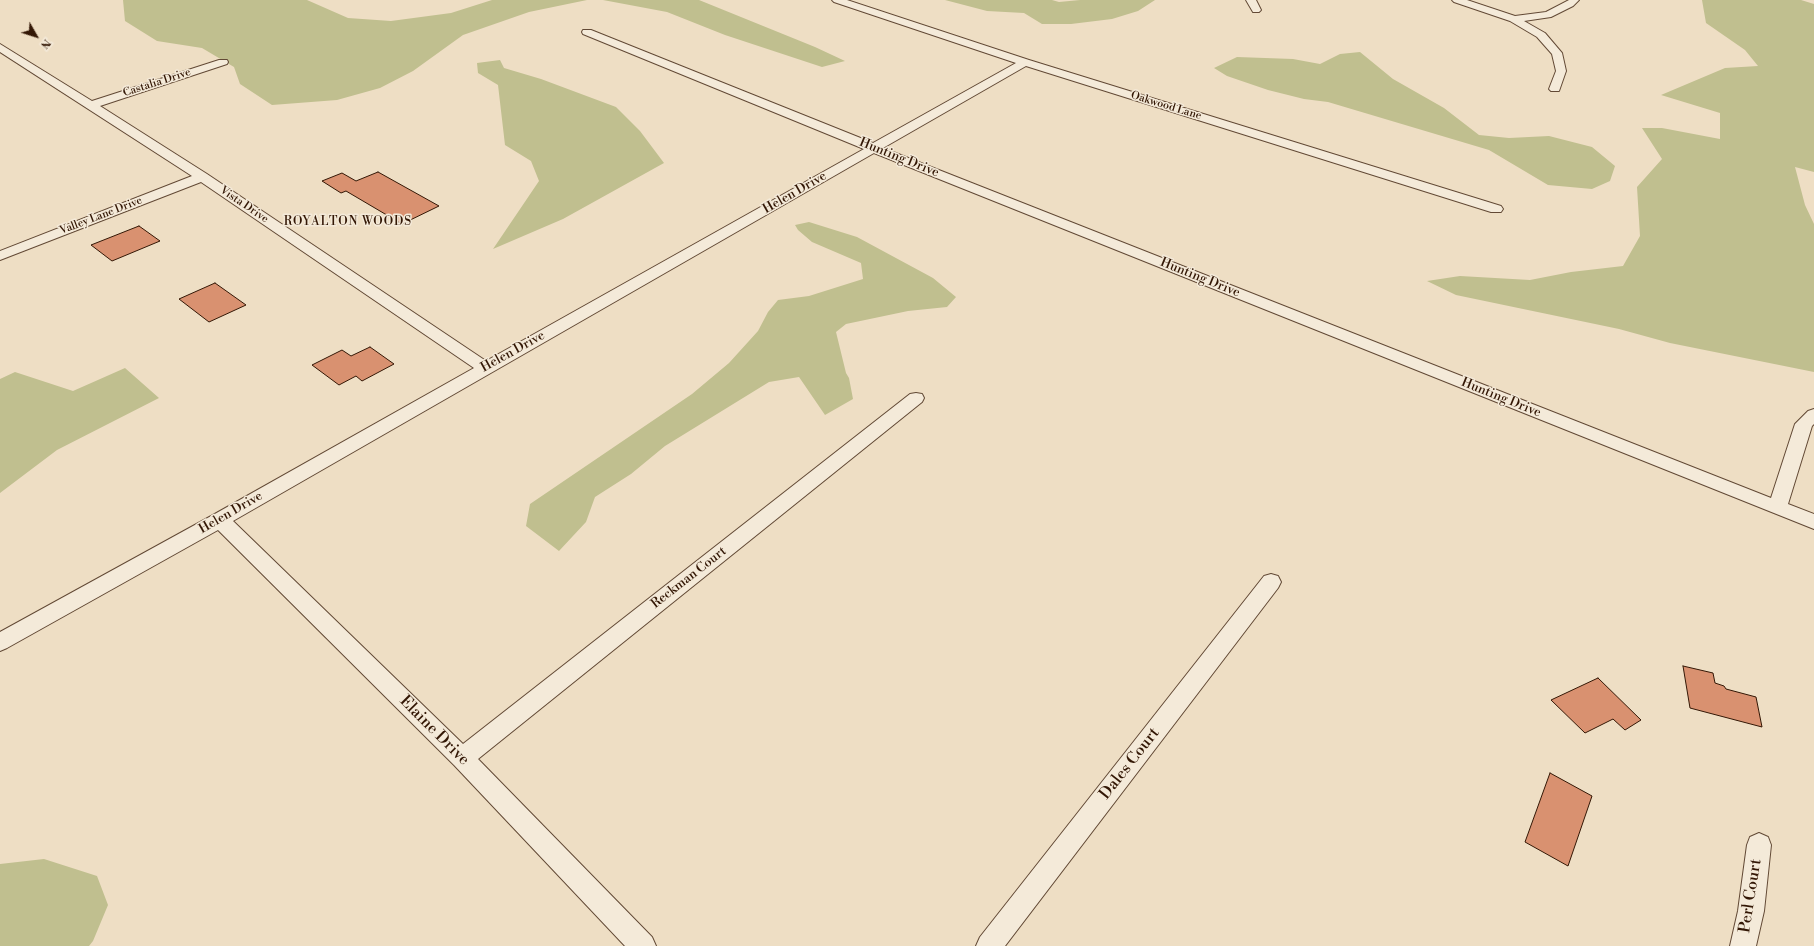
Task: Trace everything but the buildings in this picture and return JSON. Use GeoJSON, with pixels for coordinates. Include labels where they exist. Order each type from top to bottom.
{"type":"FeatureCollection","features":[{"type":"Feature","properties":{"kind":"street","name":"Oakwood Lane"},"geometry":{"type":"LineString","coordinates":[[837,0],[1025,62],[1496,209]]}},
{"type":"Feature","properties":{"kind":"street"},"geometry":{"type":"LineString","coordinates":[[1251,0],[1256,10]]}},
{"type":"Feature","properties":{"kind":"street"},"geometry":{"type":"LineString","coordinates":[[1457,0],[1514,19],[1541,35],[1557,53],[1561,71],[1555,89]]}},
{"type":"Feature","properties":{"kind":"street"},"geometry":{"type":"LineString","coordinates":[[1514,19],[1548,15],[1570,4],[1574,0]]}},
{"type":"Feature","properties":{"kind":"street","name":"Hunting Drive"},"geometry":{"type":"LineString","coordinates":[[588,32],[873,148],[1814,522]]}},
{"type":"Feature","properties":{"kind":"street","name":"Vista Drive"},"geometry":{"type":"LineString","coordinates":[[0,47],[202,177],[485,368]]}},
{"type":"Feature","properties":{"kind":"street","name":"Castalia Drive"},"geometry":{"type":"LineString","coordinates":[[92,105],[223,62]]}},
{"type":"Feature","properties":{"kind":"street","name":"Helen Drive"},"geometry":{"type":"LineString","coordinates":[[0,642],[220,520],[1025,62]]}},
{"type":"Feature","properties":{"kind":"street","name":"Valley Lane Drive"},"geometry":{"type":"LineString","coordinates":[[0,256],[202,177]]}},
{"type":"Feature","properties":{"kind":"street","name":"Reckman Court"},"geometry":{"type":"LineString","coordinates":[[462,758],[916,398]]}},
{"type":"Feature","properties":{"kind":"street"},"geometry":{"type":"LineString","coordinates":[[1777,508],[1804,424],[1814,415]]}},
{"type":"Feature","properties":{"kind":"street","name":"Elaine Drive"},"geometry":{"type":"LineString","coordinates":[[220,520],[462,758],[643,946]]}},
{"type":"Feature","properties":{"kind":"street","name":"Dales Court"},"geometry":{"type":"LineString","coordinates":[[989,946],[1270,582]]}},
{"type":"Feature","properties":{"kind":"street","name":"Perl Court"},"geometry":{"type":"LineString","coordinates":[[1743,946],[1751,911],[1759,845]]}},
{"type":"Feature","properties":{"kind":"shaded area"},"geometry":{"type":"Polygon","coordinates":[[[123,0],[307,0],[348,18],[391,21],[451,13],[492,0],[587,0],[529,12],[463,35],[413,71],[380,88],[337,100],[272,105],[240,84],[234,67],[202,48],[157,41],[125,21],[123,0]]]}},
{"type":"Feature","properties":{"kind":"shaded area"},"geometry":{"type":"Polygon","coordinates":[[[603,0],[699,0],[815,47],[845,61],[822,67],[725,35],[667,12],[603,0]]]}},
{"type":"Feature","properties":{"kind":"shaded area"},"geometry":{"type":"Polygon","coordinates":[[[945,0],[1052,0],[1059,2],[1080,0],[1155,0],[1138,11],[1112,19],[1071,24],[1042,24],[1024,13],[987,11],[945,0]]]}},
{"type":"Feature","properties":{"kind":"shaded area"},"geometry":{"type":"Polygon","coordinates":[[[1702,0],[1801,0],[1814,4],[1814,172],[1795,167],[1805,205],[1814,224],[1814,372],[1670,343],[1619,329],[1456,295],[1427,281],[1460,276],[1530,280],[1571,272],[1623,266],[1640,236],[1637,187],[1662,159],[1642,128],[1662,128],[1720,139],[1720,113],[1661,95],[1725,68],[1758,66],[1745,50],[1706,23],[1702,0]]]}},
{"type":"Feature","properties":{"kind":"shaded area"},"geometry":{"type":"Polygon","coordinates":[[[1360,52],[1393,79],[1444,108],[1479,135],[1509,138],[1549,136],[1592,147],[1615,166],[1610,181],[1592,189],[1548,185],[1489,150],[1328,102],[1304,99],[1268,90],[1227,76],[1214,68],[1237,57],[1293,59],[1320,64],[1340,54],[1360,52]]]}},
{"type":"Feature","properties":{"kind":"shaded area"},"geometry":{"type":"Polygon","coordinates":[[[500,60],[504,68],[541,79],[616,107],[640,131],[664,163],[563,219],[493,249],[539,181],[531,161],[505,145],[498,85],[478,73],[477,63],[500,60]]]}},
{"type":"Feature","properties":{"kind":"shaded area"},"geometry":{"type":"Polygon","coordinates":[[[809,222],[857,237],[933,278],[956,297],[947,307],[908,311],[846,324],[836,332],[846,373],[849,378],[853,399],[825,415],[799,377],[769,382],[665,446],[631,474],[595,497],[586,522],[559,551],[526,526],[530,504],[692,394],[729,363],[758,331],[768,312],[778,300],[809,296],[863,279],[861,263],[812,242],[798,230],[795,225],[809,222]]]}},
{"type":"Feature","properties":{"kind":"shaded area"},"geometry":{"type":"Polygon","coordinates":[[[125,368],[159,398],[57,450],[0,493],[0,379],[15,372],[73,391],[125,368]]]}},
{"type":"Feature","properties":{"kind":"shaded area"},"geometry":{"type":"Polygon","coordinates":[[[44,859],[97,876],[108,905],[93,941],[89,946],[0,946],[0,864],[44,859]]]}},
{"type":"Feature","properties":{"kind":"district","name":"ROYALTON WOODS"},"geometry":{"type":"Point","coordinates":[348,222]}}]}
